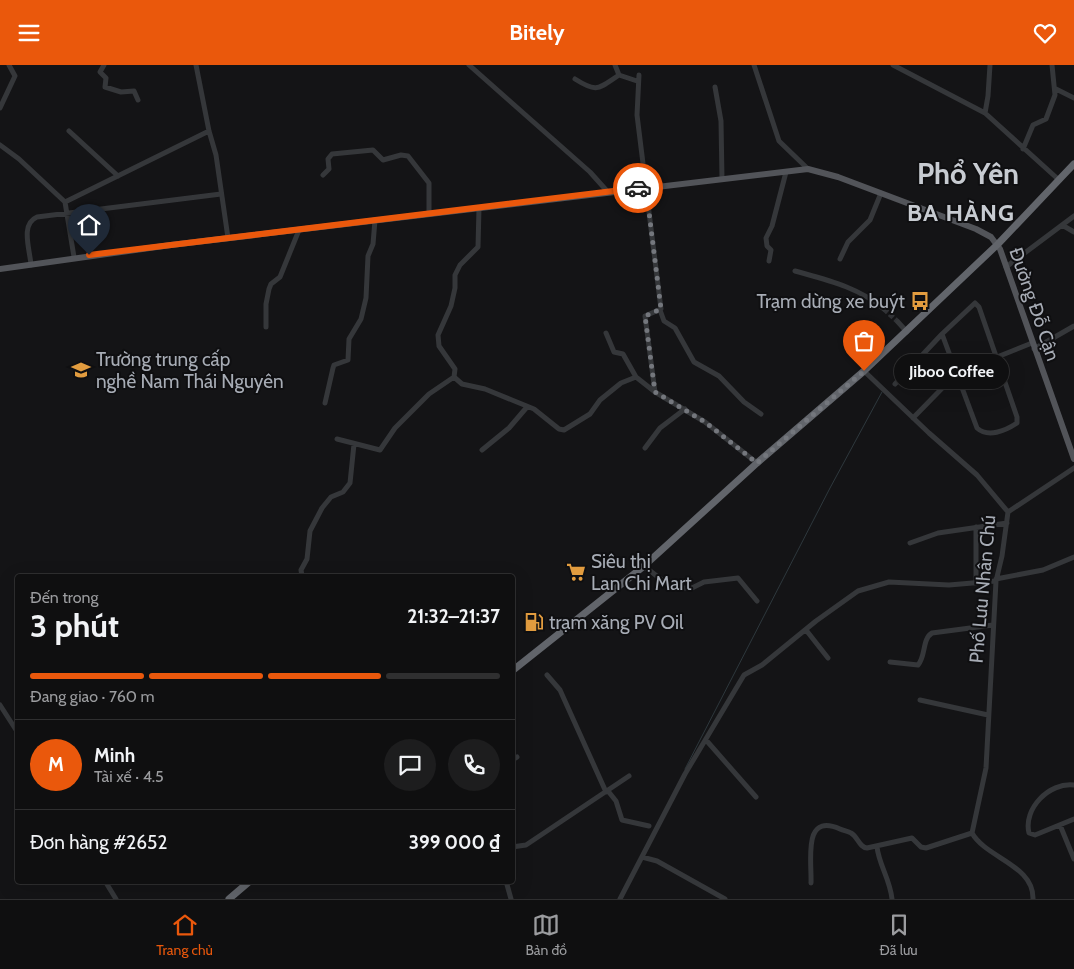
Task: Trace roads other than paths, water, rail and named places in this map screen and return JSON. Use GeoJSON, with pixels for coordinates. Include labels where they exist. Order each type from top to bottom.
{"type":"FeatureCollection","features":[{"type":"Feature","properties":{"kind":"highway"},"geometry":{"type":"LineString","coordinates":[[515,669],[644,566],[757,463],[864,371],[998,244],[1074,165]]}},
{"type":"Feature","properties":{"kind":"highway"},"geometry":{"type":"LineString","coordinates":[[229,899],[246,884]]}},
{"type":"Feature","properties":{"kind":"main road"},"geometry":{"type":"LineString","coordinates":[[0,269],[74,257],[429,213],[808,169],[881,193],[984,233],[998,244]]}},
{"type":"Feature","properties":{"kind":"main road","name":"Đường Đỗ Cận"},"geometry":{"type":"LineString","coordinates":[[998,244],[1074,459]]}},
{"type":"Feature","properties":{"kind":"street"},"geometry":{"type":"LineString","coordinates":[[0,108],[15,76],[9,65]]}},
{"type":"Feature","properties":{"kind":"street"},"geometry":{"type":"LineString","coordinates":[[104,65],[100,72],[106,78],[105,87],[120,92],[134,91],[138,100]]}},
{"type":"Feature","properties":{"kind":"street"},"geometry":{"type":"LineString","coordinates":[[196,65],[209,131],[216,155],[228,238]]}},
{"type":"Feature","properties":{"kind":"street"},"geometry":{"type":"LineString","coordinates":[[469,65],[590,172],[607,191]]}},
{"type":"Feature","properties":{"kind":"street"},"geometry":{"type":"LineString","coordinates":[[615,65],[619,75]]}},
{"type":"Feature","properties":{"kind":"street"},"geometry":{"type":"LineString","coordinates":[[754,65],[779,141],[808,169]]}},
{"type":"Feature","properties":{"kind":"street"},"geometry":{"type":"LineString","coordinates":[[893,65],[985,113],[1059,180]]}},
{"type":"Feature","properties":{"kind":"street"},"geometry":{"type":"LineString","coordinates":[[985,113],[990,65]]}},
{"type":"Feature","properties":{"kind":"street"},"geometry":{"type":"LineString","coordinates":[[1023,149],[1033,125],[1043,121],[1048,116],[1056,89],[1052,65]]}},
{"type":"Feature","properties":{"kind":"street"},"geometry":{"type":"LineString","coordinates":[[575,79],[589,88],[597,89],[619,75],[638,78],[636,107],[660,310],[664,321],[675,328],[694,362],[719,376],[744,402],[761,414]]}},
{"type":"Feature","properties":{"kind":"street"},"geometry":{"type":"LineString","coordinates":[[715,87],[721,121],[722,179]]}},
{"type":"Feature","properties":{"kind":"street"},"geometry":{"type":"LineString","coordinates":[[1056,89],[1074,98]]}},
{"type":"Feature","properties":{"kind":"street"},"geometry":{"type":"LineString","coordinates":[[69,131],[118,176]]}},
{"type":"Feature","properties":{"kind":"street"},"geometry":{"type":"LineString","coordinates":[[65,202],[209,131]]}},
{"type":"Feature","properties":{"kind":"street"},"geometry":{"type":"LineString","coordinates":[[0,145],[19,159],[65,202],[74,257]]}},
{"type":"Feature","properties":{"kind":"street"},"geometry":{"type":"LineString","coordinates":[[324,175],[329,169],[328,159],[332,154],[373,150],[383,160],[400,155],[408,156],[429,183],[429,213]]}},
{"type":"Feature","properties":{"kind":"street"},"geometry":{"type":"LineString","coordinates":[[769,261],[771,250],[768,247],[766,238],[772,227],[786,172]]}},
{"type":"Feature","properties":{"kind":"street"},"geometry":{"type":"LineString","coordinates":[[840,259],[848,242],[870,220],[881,193]]}},
{"type":"Feature","properties":{"kind":"street"},"geometry":{"type":"LineString","coordinates":[[31,265],[28,224],[37,217],[222,194]]}},
{"type":"Feature","properties":{"kind":"street"},"geometry":{"type":"LineString","coordinates":[[337,439],[380,450],[395,428],[429,394],[454,377],[455,369],[439,346],[438,335],[451,306],[455,288],[455,275],[460,265],[478,247],[479,208]]}},
{"type":"Feature","properties":{"kind":"street"},"geometry":{"type":"LineString","coordinates":[[1006,267],[1074,216]]}},
{"type":"Feature","properties":{"kind":"street"},"geometry":{"type":"LineString","coordinates":[[324,403],[334,365],[348,360],[349,339],[361,319],[366,292],[368,256],[373,244],[375,220]]}},
{"type":"Feature","properties":{"kind":"street"},"geometry":{"type":"LineString","coordinates":[[1062,225],[1074,232]]}},
{"type":"Feature","properties":{"kind":"street"},"geometry":{"type":"LineString","coordinates":[[266,327],[266,305],[269,289],[280,277],[291,255],[299,230]]}},
{"type":"Feature","properties":{"kind":"street"},"geometry":{"type":"LineString","coordinates":[[795,271],[847,286],[866,295],[884,309]]}},
{"type":"Feature","properties":{"kind":"street"},"geometry":{"type":"LineString","coordinates":[[895,384],[942,334],[975,303],[978,304],[1017,417],[1015,425],[990,434],[979,430],[975,425],[942,334]]}},
{"type":"Feature","properties":{"kind":"street"},"geometry":{"type":"LineString","coordinates":[[655,392],[645,316],[660,310]]}},
{"type":"Feature","properties":{"kind":"street"},"geometry":{"type":"LineString","coordinates":[[898,322],[907,332]]}},
{"type":"Feature","properties":{"kind":"street"},"geometry":{"type":"LineString","coordinates":[[913,418],[957,373],[996,357],[1033,346],[1074,326]]}},
{"type":"Feature","properties":{"kind":"street"},"geometry":{"type":"LineString","coordinates":[[606,333],[614,352],[622,354],[636,377],[655,392],[712,427],[757,463]]}},
{"type":"Feature","properties":{"kind":"street","name":"Phố Lưu Nhân Chú"},"geometry":{"type":"LineString","coordinates":[[864,371],[977,475],[1008,512],[1002,556],[996,580],[986,768],[972,833]]}},
{"type":"Feature","properties":{"kind":"street"},"geometry":{"type":"LineString","coordinates":[[454,377],[462,384],[484,389],[534,409],[559,429],[564,430],[590,414],[600,400],[616,386],[630,378],[636,377]]}},
{"type":"Feature","properties":{"kind":"street"},"geometry":{"type":"LineString","coordinates":[[482,450],[509,428],[527,407]]}},
{"type":"Feature","properties":{"kind":"street"},"geometry":{"type":"LineString","coordinates":[[645,448],[660,428],[685,409]]}},
{"type":"Feature","properties":{"kind":"street"},"geometry":{"type":"LineString","coordinates":[[302,574],[301,570],[308,559],[313,524],[331,497],[343,492],[350,483],[354,444]]}},
{"type":"Feature","properties":{"kind":"street"},"geometry":{"type":"LineString","coordinates":[[1008,512],[1074,468]]}},
{"type":"Feature","properties":{"kind":"street"},"geometry":{"type":"LineString","coordinates":[[910,543],[938,533],[1006,523]]}},
{"type":"Feature","properties":{"kind":"street"},"geometry":{"type":"LineString","coordinates":[[976,527],[976,583]]}},
{"type":"Feature","properties":{"kind":"street"},"geometry":{"type":"LineString","coordinates":[[620,899],[685,774],[741,678],[858,591],[895,581],[949,585],[996,580],[1043,570],[1074,557]]}},
{"type":"Feature","properties":{"kind":"street"},"geometry":{"type":"LineString","coordinates":[[644,566],[672,589],[692,588],[704,582],[738,579],[757,601]]}},
{"type":"Feature","properties":{"kind":"street"},"geometry":{"type":"LineString","coordinates":[[890,662],[918,665],[921,661],[927,638],[932,633],[993,625]]}},
{"type":"Feature","properties":{"kind":"street"},"geometry":{"type":"LineString","coordinates":[[806,630],[828,658]]}},
{"type":"Feature","properties":{"kind":"street"},"geometry":{"type":"LineString","coordinates":[[547,675],[560,690],[607,791],[616,801],[622,820],[649,826]]}},
{"type":"Feature","properties":{"kind":"street"},"geometry":{"type":"LineString","coordinates":[[920,700],[988,715]]}},
{"type":"Feature","properties":{"kind":"street"},"geometry":{"type":"LineString","coordinates":[[0,705],[15,728]]}},
{"type":"Feature","properties":{"kind":"street"},"geometry":{"type":"LineString","coordinates":[[706,739],[756,797]]}},
{"type":"Feature","properties":{"kind":"street"},"geometry":{"type":"LineString","coordinates":[[515,847],[526,845],[629,776]]}},
{"type":"Feature","properties":{"kind":"street"},"geometry":{"type":"LineString","coordinates":[[1074,785],[1055,789],[1041,797],[1032,809],[1027,826],[1029,833],[1035,835],[1074,819]]}},
{"type":"Feature","properties":{"kind":"street"},"geometry":{"type":"LineString","coordinates":[[811,883],[811,840],[817,827],[834,825],[852,833],[865,848],[912,838],[926,848],[972,833],[978,842],[1007,861],[1029,882],[1033,889],[1033,899]]}},
{"type":"Feature","properties":{"kind":"street"},"geometry":{"type":"LineString","coordinates":[[1060,825],[1074,859]]}},
{"type":"Feature","properties":{"kind":"street"},"geometry":{"type":"LineString","coordinates":[[876,847],[889,881],[892,899]]}},
{"type":"Feature","properties":{"kind":"street"},"geometry":{"type":"LineString","coordinates":[[642,857],[657,861],[725,899]]}},
{"type":"Feature","properties":{"kind":"street"},"geometry":{"type":"LineString","coordinates":[[108,884],[116,899]]}},
{"type":"Feature","properties":{"kind":"street"},"geometry":{"type":"LineString","coordinates":[[507,884],[511,899]]}},
{"type":"Feature","properties":{"kind":"waterway"},"geometry":{"type":"LineString","coordinates":[[1011,260],[1022,252]]}},
{"type":"Feature","properties":{"kind":"waterway"},"geometry":{"type":"LineString","coordinates":[[685,769],[830,488],[882,392]]}},
{"type":"Feature","properties":{"kind":"tunnel"},"geometry":{"type":"LineString","coordinates":[[884,309],[898,322]]}},
{"type":"Feature","properties":{"kind":"place","name":"Trạm dừng xe buýt"},"geometry":{"type":"Point","coordinates":[920,301]}},
{"type":"Feature","properties":{"kind":"place","name":"Trường trung cấp nghề Nam Thái Nguyên"},"geometry":{"type":"Point","coordinates":[81,370]}},
{"type":"Feature","properties":{"kind":"place","name":"Jiboo Coffee"},"geometry":{"type":"Point","coordinates":[864,371]}},
{"type":"Feature","properties":{"kind":"place","name":"Siêu thị Lan Chi Mart"},"geometry":{"type":"Point","coordinates":[576,572]}},
{"type":"Feature","properties":{"kind":"place","name":"trạm xăng PV Oil"},"geometry":{"type":"Point","coordinates":[534,622]}},
{"type":"Feature","properties":{"kind":"district","name":"Phổ Yên"},"geometry":{"type":"Point","coordinates":[968,174]}},
{"type":"Feature","properties":{"kind":"district","name":"BA HÀNG"},"geometry":{"type":"Point","coordinates":[961,213]}}]}
